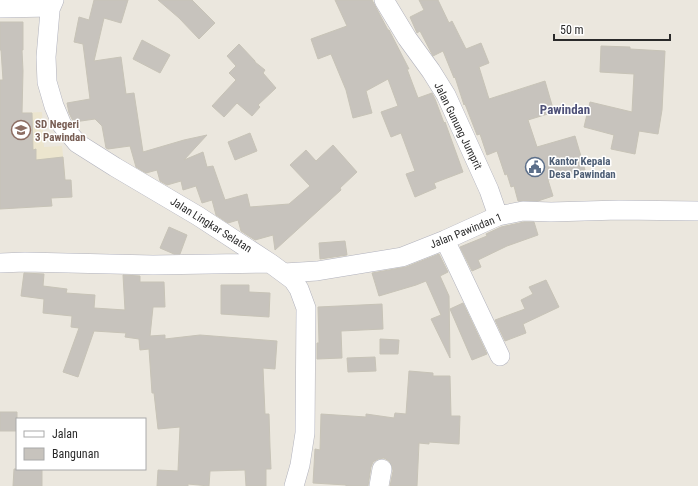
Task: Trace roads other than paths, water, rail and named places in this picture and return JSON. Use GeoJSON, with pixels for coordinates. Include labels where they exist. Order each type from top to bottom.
{"type":"FeatureCollection","features":[{"type":"Feature","properties":{"kind":"street","name":"Jalan Gunung Jumprit"},"geometry":{"type":"LineString","coordinates":[[384,0],[446,95],[483,177],[498,216]]}},
{"type":"Feature","properties":{"kind":"street"},"geometry":{"type":"LineString","coordinates":[[0,8],[52,2]]}},
{"type":"Feature","properties":{"kind":"street","name":"Jalan Lingkar Selatan"},"geometry":{"type":"LineString","coordinates":[[52,2],[46,57],[47,82],[54,106],[62,124],[77,143],[204,220],[277,268],[293,280],[299,289],[306,308],[305,434],[300,465],[294,486]]}},
{"type":"Feature","properties":{"kind":"street","name":"Jalan Pawindan 1"},"geometry":{"type":"LineString","coordinates":[[0,263],[25,262],[277,268],[317,271],[402,256],[445,240],[498,216],[523,211],[698,211]]}},
{"type":"Feature","properties":{"kind":"street"},"geometry":{"type":"LineString","coordinates":[[445,240],[500,356]]}},
{"type":"Feature","properties":{"kind":"place","name":"SD Negeri 3 Pawindan"},"geometry":{"type":"Point","coordinates":[21,130]}},
{"type":"Feature","properties":{"kind":"place","name":"Kantor Kepala Desa Pawindan"},"geometry":{"type":"Point","coordinates":[535,167]}},
{"type":"Feature","properties":{"kind":"district","name":"Pawindan"},"geometry":{"type":"Point","coordinates":[565,109]}}]}
